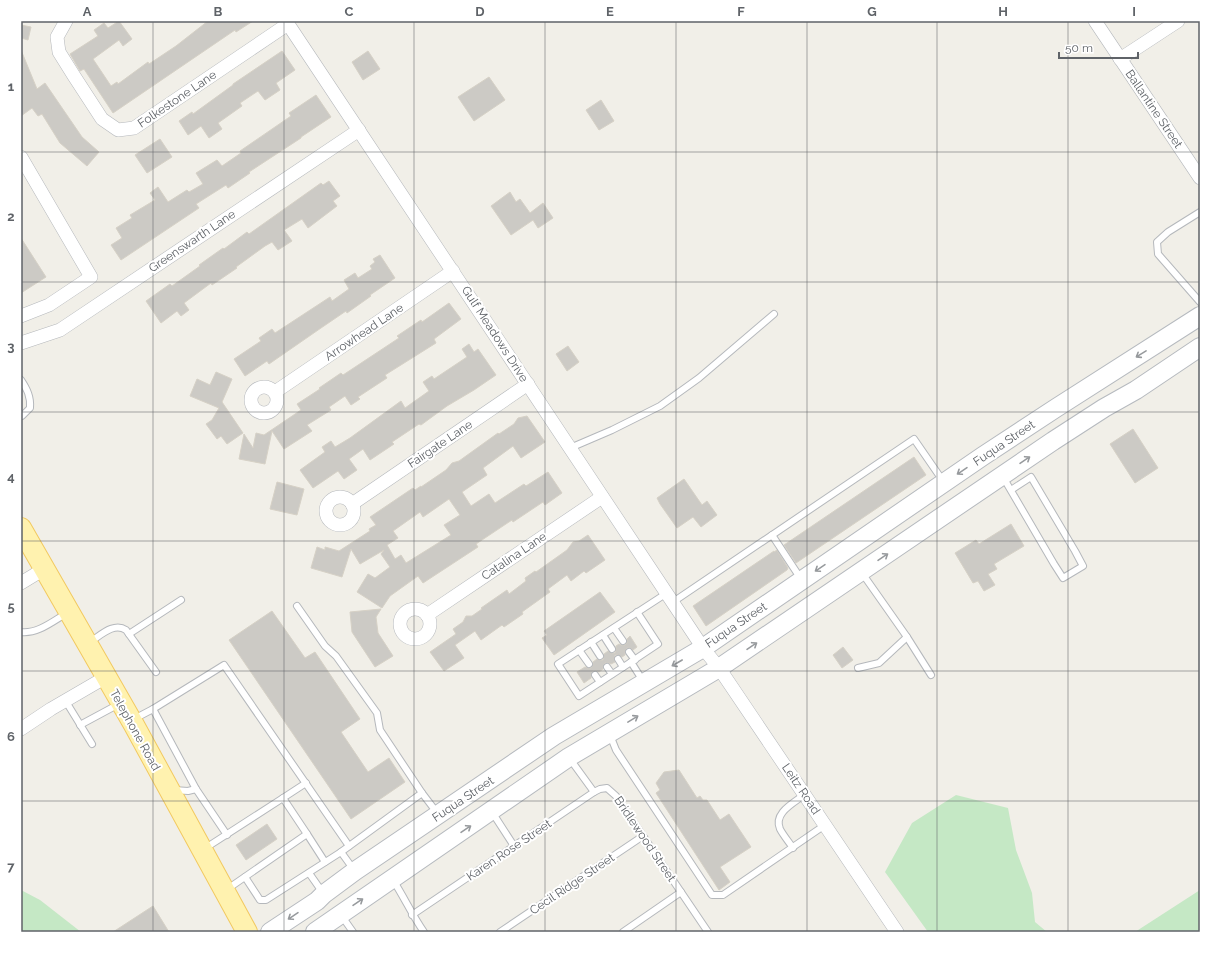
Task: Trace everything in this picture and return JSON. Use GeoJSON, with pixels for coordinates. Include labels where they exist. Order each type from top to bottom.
{"type":"FeatureCollection","features":[{"type":"Feature","properties":{"kind":"main road","name":"Fuqua Street"},"geometry":{"type":"LineString","coordinates":[[270,932],[554,736],[703,648],[984,456],[1056,408],[1196,319]]}},
{"type":"Feature","properties":{"kind":"main road"},"geometry":{"type":"LineString","coordinates":[[314,932],[491,812],[569,757],[719,668],[861,572],[1006,483],[1104,408],[1136,390],[1194,351]]}},
{"type":"Feature","properties":{"kind":"main road"},"geometry":{"type":"LineString","coordinates":[[1121,367],[1136,390]]}},
{"type":"Feature","properties":{"kind":"main road"},"geometry":{"type":"LineString","coordinates":[[984,456],[1006,483]]}},
{"type":"Feature","properties":{"kind":"main road","name":"Telephone Road"},"geometry":{"type":"LineString","coordinates":[[21,528],[131,721],[248,932]]}},
{"type":"Feature","properties":{"kind":"main road"},"geometry":{"type":"LineString","coordinates":[[847,550],[861,572]]}},
{"type":"Feature","properties":{"kind":"main road"},"geometry":{"type":"LineString","coordinates":[[554,736],[569,757]]}},
{"type":"Feature","properties":{"kind":"main road"},"geometry":{"type":"LineString","coordinates":[[408,836],[423,858]]}},
{"type":"Feature","properties":{"kind":"street","name":"Folkestone Lane"},"geometry":{"type":"LineString","coordinates":[[66,21],[57,37],[60,52],[102,119],[118,130],[134,128],[287,22]]}},
{"type":"Feature","properties":{"kind":"street","name":"Ballantine Street"},"geometry":{"type":"LineString","coordinates":[[1095,21],[1200,178]]}},
{"type":"Feature","properties":{"kind":"street"},"geometry":{"type":"LineString","coordinates":[[1120,59],[1178,21]]}},
{"type":"Feature","properties":{"kind":"street","name":"Gulf Meadows Drive"},"geometry":{"type":"LineString","coordinates":[[287,22],[703,648]]}},
{"type":"Feature","properties":{"kind":"street","name":"Greenswarth Lane"},"geometry":{"type":"LineString","coordinates":[[21,343],[60,330],[359,130]]}},
{"type":"Feature","properties":{"kind":"street"},"geometry":{"type":"LineString","coordinates":[[21,157],[92,277],[48,305],[21,316]]}},
{"type":"Feature","properties":{"kind":"street","name":"Arrowhead Lane"},"geometry":{"type":"LineString","coordinates":[[275,392],[453,271]]}},
{"type":"Feature","properties":{"kind":"street","name":"Fairgate Lane"},"geometry":{"type":"LineString","coordinates":[[352,504],[528,384]]}},
{"type":"Feature","properties":{"kind":"street","name":"Catalina Lane"},"geometry":{"type":"LineString","coordinates":[[426,615],[602,497]]}},
{"type":"Feature","properties":{"kind":"street"},"geometry":{"type":"LineString","coordinates":[[21,583],[44,569]]}},
{"type":"Feature","properties":{"kind":"street","name":"Leitz Road"},"geometry":{"type":"LineString","coordinates":[[703,648],[719,668],[897,932]]}},
{"type":"Feature","properties":{"kind":"street"},"geometry":{"type":"LineString","coordinates":[[21,729],[66,700],[106,677]]}},
{"type":"Feature","properties":{"kind":"lane"},"geometry":{"type":"LineString","coordinates":[[1200,212],[1168,232],[1156,242],[1158,254],[1200,302]]}},
{"type":"Feature","properties":{"kind":"lane"},"geometry":{"type":"LineString","coordinates":[[570,448],[612,430],[660,406],[699,378],[774,314]]}},
{"type":"Feature","properties":{"kind":"lane"},"geometry":{"type":"LineString","coordinates":[[21,380],[28,390],[30,401],[30,408],[22,416]]}},
{"type":"Feature","properties":{"kind":"lane"},"geometry":{"type":"LineString","coordinates":[[637,612],[658,644],[579,696],[558,664],[637,612],[670,598],[772,535],[914,439],[944,483]]}},
{"type":"Feature","properties":{"kind":"lane"},"geometry":{"type":"LineString","coordinates":[[1031,477],[1083,566],[1063,578],[1006,483],[1031,477]]}},
{"type":"Feature","properties":{"kind":"lane"},"geometry":{"type":"LineString","coordinates":[[772,535],[802,580]]}},
{"type":"Feature","properties":{"kind":"lane"},"geometry":{"type":"LineString","coordinates":[[861,572],[907,637],[931,675]]}},
{"type":"Feature","properties":{"kind":"lane"},"geometry":{"type":"LineString","coordinates":[[129,634],[181,600]]}},
{"type":"Feature","properties":{"kind":"lane"},"geometry":{"type":"LineString","coordinates":[[296,606],[325,646],[336,656],[377,713],[380,730],[422,793],[439,815]]}},
{"type":"Feature","properties":{"kind":"lane"},"geometry":{"type":"LineString","coordinates":[[21,632],[26,633],[41,629],[68,612]]}},
{"type":"Feature","properties":{"kind":"lane"},"geometry":{"type":"LineString","coordinates":[[87,644],[116,627],[121,627],[129,634],[156,672]]}},
{"type":"Feature","properties":{"kind":"lane"},"geometry":{"type":"LineString","coordinates":[[614,628],[623,641]]}},
{"type":"Feature","properties":{"kind":"lane"},"geometry":{"type":"LineString","coordinates":[[603,635],[612,649]]}},
{"type":"Feature","properties":{"kind":"lane"},"geometry":{"type":"LineString","coordinates":[[858,668],[879,663],[907,637]]}},
{"type":"Feature","properties":{"kind":"lane"},"geometry":{"type":"LineString","coordinates":[[591,642],[600,656]]}},
{"type":"Feature","properties":{"kind":"lane"},"geometry":{"type":"LineString","coordinates":[[579,650],[589,664]]}},
{"type":"Feature","properties":{"kind":"lane"},"geometry":{"type":"LineString","coordinates":[[629,652],[644,682]]}},
{"type":"Feature","properties":{"kind":"lane"},"geometry":{"type":"LineString","coordinates":[[618,659],[623,667]]}},
{"type":"Feature","properties":{"kind":"lane"},"geometry":{"type":"LineString","coordinates":[[131,721],[224,665],[349,846]]}},
{"type":"Feature","properties":{"kind":"lane"},"geometry":{"type":"LineString","coordinates":[[607,667],[612,674]]}},
{"type":"Feature","properties":{"kind":"lane"},"geometry":{"type":"LineString","coordinates":[[595,675],[600,682]]}},
{"type":"Feature","properties":{"kind":"lane"},"geometry":{"type":"LineString","coordinates":[[66,700],[92,744]]}},
{"type":"Feature","properties":{"kind":"lane"},"geometry":{"type":"LineString","coordinates":[[80,725],[120,703]]}},
{"type":"Feature","properties":{"kind":"lane"},"geometry":{"type":"LineString","coordinates":[[153,709],[196,789],[226,835]]}},
{"type":"Feature","properties":{"kind":"lane"},"geometry":{"type":"LineString","coordinates":[[609,734],[616,750],[712,895],[723,895],[826,825]]}},
{"type":"Feature","properties":{"kind":"lane"},"geometry":{"type":"LineString","coordinates":[[569,757],[594,792]]}},
{"type":"Feature","properties":{"kind":"lane"},"geometry":{"type":"LineString","coordinates":[[202,850],[306,784]]}},
{"type":"Feature","properties":{"kind":"lane","name":"Karen Rose Street"},"geometry":{"type":"LineString","coordinates":[[412,915],[594,792],[607,788]]}},
{"type":"Feature","properties":{"kind":"lane","name":"Bridlewood Street"},"geometry":{"type":"LineString","coordinates":[[607,788],[616,796],[708,932]]}},
{"type":"Feature","properties":{"kind":"lane"},"geometry":{"type":"LineString","coordinates":[[169,790],[188,791],[196,789]]}},
{"type":"Feature","properties":{"kind":"lane"},"geometry":{"type":"LineString","coordinates":[[245,877],[260,900],[266,900],[341,852],[422,793]]}},
{"type":"Feature","properties":{"kind":"lane"},"geometry":{"type":"LineString","coordinates":[[793,848],[780,828],[779,818],[784,810],[804,795]]}},
{"type":"Feature","properties":{"kind":"lane"},"geometry":{"type":"LineString","coordinates":[[283,798],[325,862]]}},
{"type":"Feature","properties":{"kind":"lane"},"geometry":{"type":"LineString","coordinates":[[491,812],[514,846]]}},
{"type":"Feature","properties":{"kind":"lane"},"geometry":{"type":"LineString","coordinates":[[225,891],[307,834]]}},
{"type":"Feature","properties":{"kind":"lane","name":"Cecil Ridge Street"},"geometry":{"type":"LineString","coordinates":[[500,932],[643,836]]}},
{"type":"Feature","properties":{"kind":"lane"},"geometry":{"type":"LineString","coordinates":[[341,852],[355,872]]}},
{"type":"Feature","properties":{"kind":"lane"},"geometry":{"type":"LineString","coordinates":[[309,873],[324,894]]}},
{"type":"Feature","properties":{"kind":"lane"},"geometry":{"type":"LineString","coordinates":[[392,879],[406,901],[412,915],[424,932]]}},
{"type":"Feature","properties":{"kind":"lane"},"geometry":{"type":"LineString","coordinates":[[622,932],[681,892]]}},
{"type":"Feature","properties":{"kind":"lane"},"geometry":{"type":"LineString","coordinates":[[340,914],[353,932]]}},
{"type":"Feature","properties":{"kind":"green space"},"geometry":{"type":"Polygon","coordinates":[[[956,795],[1008,808],[1016,850],[1032,893],[1035,922],[1047,932],[928,932],[885,872],[912,823],[956,795]]]}},
{"type":"Feature","properties":{"kind":"green space"},"geometry":{"type":"Polygon","coordinates":[[[21,890],[40,900],[81,932],[21,932],[21,890]]]}},
{"type":"Feature","properties":{"kind":"green space"},"geometry":{"type":"Polygon","coordinates":[[[1200,890],[1200,932],[1135,932],[1200,890]]]}},
{"type":"Feature","properties":{"kind":"building"},"geometry":{"type":"Polygon","coordinates":[[[119,21],[132,39],[123,46],[119,40],[93,59],[111,86],[117,82],[118,84],[148,62],[149,64],[176,46],[208,21],[253,21],[236,32],[235,30],[113,113],[84,69],[80,71],[70,54],[98,36],[94,30],[104,23],[108,28],[119,21]]]}},
{"type":"Feature","properties":{"kind":"building"},"geometry":{"type":"Polygon","coordinates":[[[21,25],[31,27],[28,40],[21,38],[21,25]]]}},
{"type":"Feature","properties":{"kind":"building"},"geometry":{"type":"Polygon","coordinates":[[[21,50],[37,89],[45,83],[82,137],[99,152],[87,166],[60,143],[42,114],[38,116],[32,108],[21,116],[21,50]]]}},
{"type":"Feature","properties":{"kind":"building"},"geometry":{"type":"Polygon","coordinates":[[[282,51],[295,70],[276,83],[280,90],[265,100],[258,91],[240,103],[242,106],[218,123],[222,129],[209,138],[201,126],[188,135],[179,121],[192,112],[193,114],[233,84],[282,51]]]}},
{"type":"Feature","properties":{"kind":"building"},"geometry":{"type":"Polygon","coordinates":[[[368,51],[380,69],[363,80],[352,62],[368,51]]]}},
{"type":"Feature","properties":{"kind":"building"},"geometry":{"type":"Polygon","coordinates":[[[489,77],[505,100],[474,121],[458,97],[489,77]]]}},
{"type":"Feature","properties":{"kind":"building"},"geometry":{"type":"Polygon","coordinates":[[[316,95],[331,117],[249,172],[250,173],[228,188],[226,185],[196,204],[199,208],[121,260],[111,245],[122,238],[116,228],[132,218],[130,215],[155,200],[150,193],[158,187],[168,202],[187,190],[189,192],[203,184],[196,173],[217,160],[222,166],[241,153],[240,151],[291,116],[289,113],[316,95]]]}},
{"type":"Feature","properties":{"kind":"building"},"geometry":{"type":"Polygon","coordinates":[[[601,100],[614,121],[599,130],[586,110],[601,100]]]}},
{"type":"Feature","properties":{"kind":"building"},"geometry":{"type":"Polygon","coordinates":[[[160,139],[172,157],[147,173],[135,155],[160,139]]]}},
{"type":"Feature","properties":{"kind":"building"},"geometry":{"type":"Polygon","coordinates":[[[329,181],[340,196],[333,201],[337,206],[308,228],[302,219],[284,230],[292,241],[278,250],[272,242],[265,246],[236,267],[237,268],[212,285],[211,283],[184,303],[189,310],[181,316],[177,311],[161,323],[146,301],[170,284],[172,286],[223,248],[224,249],[247,232],[249,234],[321,183],[323,185],[329,181]]]}},
{"type":"Feature","properties":{"kind":"building"},"geometry":{"type":"Polygon","coordinates":[[[510,192],[516,202],[520,199],[530,213],[543,203],[553,218],[538,228],[533,220],[511,235],[491,206],[510,192]]]}},
{"type":"Feature","properties":{"kind":"building"},"geometry":{"type":"Polygon","coordinates":[[[21,238],[46,277],[21,293],[21,238]]]}},
{"type":"Feature","properties":{"kind":"building"},"geometry":{"type":"Polygon","coordinates":[[[380,255],[395,278],[347,313],[346,311],[269,364],[267,361],[245,376],[234,359],[261,341],[259,338],[272,329],[275,333],[330,297],[332,301],[349,289],[344,280],[355,273],[358,278],[372,269],[370,266],[375,262],[373,259],[380,255]]]}},
{"type":"Feature","properties":{"kind":"building"},"geometry":{"type":"Polygon","coordinates":[[[449,303],[461,319],[434,339],[436,343],[385,375],[387,378],[358,397],[360,399],[351,405],[345,396],[329,407],[331,410],[307,425],[312,431],[284,449],[272,431],[265,464],[239,459],[244,434],[253,448],[256,433],[264,435],[301,410],[297,404],[320,389],[319,388],[341,373],[343,375],[399,338],[397,336],[421,320],[422,322],[449,303]]]}},
{"type":"Feature","properties":{"kind":"building"},"geometry":{"type":"Polygon","coordinates":[[[469,344],[474,352],[478,349],[496,375],[447,406],[421,425],[419,424],[392,442],[394,444],[370,460],[363,449],[349,459],[357,470],[344,479],[338,471],[313,488],[300,470],[325,452],[322,447],[331,441],[335,447],[401,401],[405,408],[429,391],[423,382],[432,376],[434,379],[467,357],[462,349],[469,344]]]}},
{"type":"Feature","properties":{"kind":"building"},"geometry":{"type":"Polygon","coordinates":[[[568,346],[579,362],[567,371],[556,354],[568,346]]]}},
{"type":"Feature","properties":{"kind":"building"},"geometry":{"type":"Polygon","coordinates":[[[216,372],[232,379],[222,402],[243,433],[227,444],[221,436],[217,439],[206,424],[212,420],[219,408],[190,396],[197,379],[210,385],[216,372]]]}},
{"type":"Feature","properties":{"kind":"building"},"geometry":{"type":"Polygon","coordinates":[[[527,416],[545,442],[521,458],[513,446],[483,468],[487,475],[462,492],[471,506],[489,494],[495,503],[524,484],[526,486],[548,472],[562,493],[545,505],[543,502],[513,522],[512,520],[476,544],[478,547],[423,583],[418,576],[390,596],[382,608],[357,592],[368,574],[375,578],[390,567],[381,554],[384,550],[360,564],[351,549],[342,577],[311,568],[317,547],[325,550],[325,547],[339,551],[370,531],[369,529],[376,525],[370,517],[413,488],[415,490],[421,487],[446,470],[452,463],[459,461],[498,433],[499,434],[514,424],[518,418],[527,416]],[[449,499],[423,517],[420,512],[393,531],[398,538],[387,545],[395,559],[401,555],[406,563],[451,535],[444,525],[460,515],[449,499]]]}},
{"type":"Feature","properties":{"kind":"building"},"geometry":{"type":"Polygon","coordinates":[[[1133,429],[1158,468],[1135,483],[1110,444],[1133,429]]]}},
{"type":"Feature","properties":{"kind":"building"},"geometry":{"type":"Polygon","coordinates":[[[914,457],[926,475],[796,563],[784,545],[914,457]]]}},
{"type":"Feature","properties":{"kind":"building"},"geometry":{"type":"Polygon","coordinates":[[[684,479],[702,505],[707,501],[717,515],[701,527],[693,517],[677,528],[657,498],[684,479]]]}},
{"type":"Feature","properties":{"kind":"building"},"geometry":{"type":"Polygon","coordinates":[[[277,482],[304,489],[297,515],[270,509],[277,482]]]}},
{"type":"Feature","properties":{"kind":"building"},"geometry":{"type":"Polygon","coordinates":[[[1011,524],[1024,546],[994,564],[997,569],[988,574],[995,585],[984,591],[978,581],[973,583],[955,553],[976,540],[979,544],[1011,524]]]}},
{"type":"Feature","properties":{"kind":"building"},"geometry":{"type":"Polygon","coordinates":[[[588,535],[605,560],[586,573],[584,571],[571,581],[567,575],[548,589],[550,592],[522,612],[523,614],[504,627],[502,625],[481,640],[475,631],[455,645],[464,658],[444,671],[430,652],[456,634],[453,629],[463,622],[466,616],[472,616],[507,590],[509,594],[526,581],[525,578],[567,550],[573,542],[579,541],[588,535]]]}},
{"type":"Feature","properties":{"kind":"building"},"geometry":{"type":"Polygon","coordinates":[[[777,550],[788,568],[787,570],[706,626],[693,606],[777,550]]]}},
{"type":"Feature","properties":{"kind":"building"},"geometry":{"type":"Polygon","coordinates":[[[600,592],[615,612],[554,655],[542,638],[547,635],[544,631],[600,592]]]}},
{"type":"Feature","properties":{"kind":"building"},"geometry":{"type":"Polygon","coordinates":[[[381,609],[376,617],[378,633],[393,656],[375,667],[352,632],[350,612],[381,609]]]}},
{"type":"Feature","properties":{"kind":"building"},"geometry":{"type":"Polygon","coordinates":[[[272,611],[305,658],[315,652],[360,719],[341,732],[368,772],[389,758],[405,782],[351,819],[229,640],[272,611]]]}},
{"type":"Feature","properties":{"kind":"building"},"geometry":{"type":"Polygon","coordinates":[[[630,636],[637,647],[633,650],[627,648],[625,655],[622,657],[615,655],[615,662],[611,664],[605,663],[603,669],[599,672],[593,671],[591,678],[584,683],[577,672],[585,667],[591,668],[593,662],[597,659],[603,660],[604,654],[608,651],[615,653],[616,646],[619,644],[625,645],[630,636]]]}},
{"type":"Feature","properties":{"kind":"building"},"geometry":{"type":"Polygon","coordinates":[[[843,647],[853,660],[842,668],[833,655],[843,647]]]}},
{"type":"Feature","properties":{"kind":"building"},"geometry":{"type":"Polygon","coordinates":[[[679,770],[697,798],[700,796],[703,800],[707,800],[720,820],[729,814],[751,847],[720,867],[730,882],[719,890],[656,793],[660,790],[656,783],[664,772],[679,770]]]}},
{"type":"Feature","properties":{"kind":"building"},"geometry":{"type":"Polygon","coordinates":[[[267,824],[277,839],[246,860],[236,845],[267,824]]]}},
{"type":"Feature","properties":{"kind":"building"},"geometry":{"type":"Polygon","coordinates":[[[153,906],[169,932],[113,932],[153,906]]]}}]}
